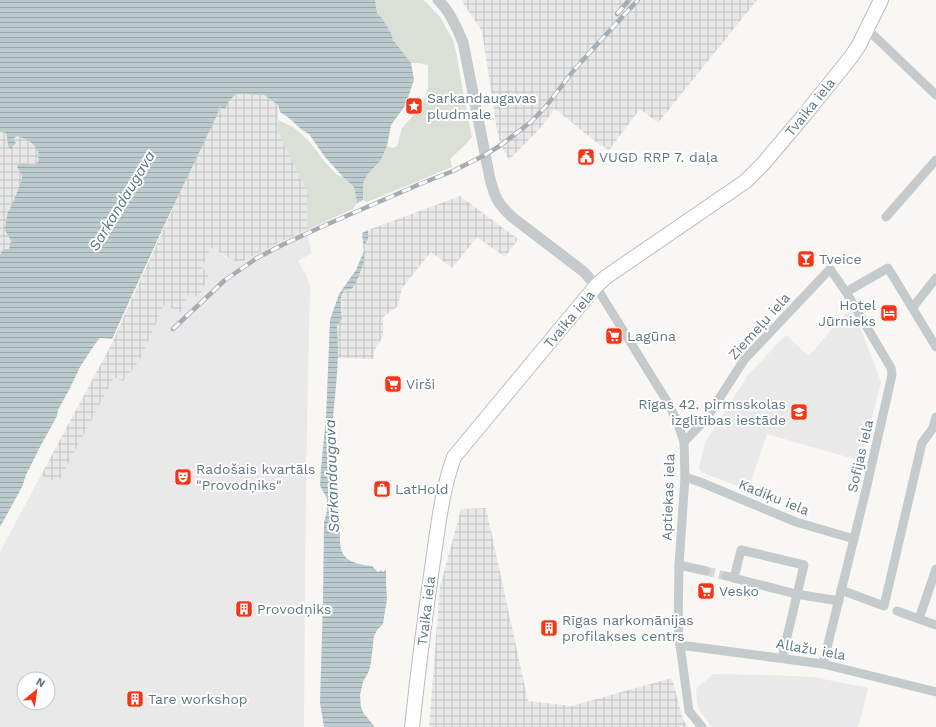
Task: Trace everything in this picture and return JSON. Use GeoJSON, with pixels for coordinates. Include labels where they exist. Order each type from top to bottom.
{"type":"FeatureCollection","features":[{"type":"Feature","properties":{"kind":"main road","name":"Tvaika iela"},"geometry":{"type":"LineString","coordinates":[[412,727],[437,530],[450,467],[454,457],[596,286],[606,277],[746,181],[763,164],[851,57],[859,45],[881,0]]}},
{"type":"Feature","properties":{"kind":"street"},"geometry":{"type":"LineString","coordinates":[[438,0],[448,11],[463,42],[490,179],[493,192],[497,200],[502,208],[512,217],[584,272],[596,286]]}},
{"type":"Feature","properties":{"kind":"street"},"geometry":{"type":"LineString","coordinates":[[867,29],[936,95]]}},
{"type":"Feature","properties":{"kind":"street"},"geometry":{"type":"LineString","coordinates":[[886,217],[936,160]]}},
{"type":"Feature","properties":{"kind":"street"},"geometry":{"type":"LineString","coordinates":[[846,292],[888,268],[936,347]]}},
{"type":"Feature","properties":{"kind":"street","name":"Sofijas iela"},"geometry":{"type":"LineString","coordinates":[[823,664],[892,375],[891,368],[846,292],[830,269]]}},
{"type":"Feature","properties":{"kind":"street","name":"Ziemeļu iela"},"geometry":{"type":"LineString","coordinates":[[684,442],[706,419],[744,360],[830,269]]}},
{"type":"Feature","properties":{"kind":"street"},"geometry":{"type":"LineString","coordinates":[[913,307],[936,278]]}},
{"type":"Feature","properties":{"kind":"street","name":"Aptiekas iela"},"geometry":{"type":"LineString","coordinates":[[596,286],[668,403],[677,421],[684,442],[685,477],[679,565],[678,627],[689,711],[702,727]]}},
{"type":"Feature","properties":{"kind":"street"},"geometry":{"type":"LineString","coordinates":[[841,590],[884,606],[922,443],[933,428],[936,417]]}},
{"type":"Feature","properties":{"kind":"street","name":"Kadiķu iela"},"geometry":{"type":"LineString","coordinates":[[685,477],[796,522],[854,539]]}},
{"type":"Feature","properties":{"kind":"street"},"geometry":{"type":"LineString","coordinates":[[782,658],[796,594],[804,566],[741,550],[730,577],[796,594],[839,601]]}},
{"type":"Feature","properties":{"kind":"street"},"geometry":{"type":"LineString","coordinates":[[679,565],[706,571]]}},
{"type":"Feature","properties":{"kind":"street"},"geometry":{"type":"LineString","coordinates":[[919,619],[936,569]]}},
{"type":"Feature","properties":{"kind":"street"},"geometry":{"type":"LineString","coordinates":[[897,611],[936,625]]}},
{"type":"Feature","properties":{"kind":"street","name":"Allažu iela"},"geometry":{"type":"LineString","coordinates":[[680,645],[823,664],[936,692]]}},
{"type":"Feature","properties":{"kind":"shaded area"},"geometry":{"type":"Polygon","coordinates":[[[375,0],[423,0],[440,17],[453,40],[472,137],[450,159],[452,167],[367,202],[363,200],[363,183],[368,174],[381,160],[387,146],[393,148],[397,146],[402,128],[422,106],[428,88],[428,65],[411,63],[393,40],[391,33],[382,18],[377,13],[375,0]]]}},
{"type":"Feature","properties":{"kind":"shaded area"},"geometry":{"type":"Polygon","coordinates":[[[461,0],[757,0],[658,123],[640,109],[609,150],[602,145],[601,146],[555,109],[542,126],[509,160],[501,145],[497,131],[482,31],[461,0]]]}},
{"type":"Feature","properties":{"kind":"shaded area"},"geometry":{"type":"Polygon","coordinates":[[[236,94],[264,95],[278,105],[278,132],[308,193],[307,230],[239,263],[211,248],[202,268],[210,272],[199,298],[189,293],[181,312],[164,305],[140,360],[123,381],[114,377],[58,483],[41,475],[110,347],[219,107],[225,109],[229,101],[236,94]]]}},
{"type":"Feature","properties":{"kind":"shaded area"},"geometry":{"type":"Polygon","coordinates":[[[278,120],[293,127],[309,141],[337,175],[343,177],[354,187],[357,203],[353,209],[307,230],[308,193],[278,132],[278,120]]]}},
{"type":"Feature","properties":{"kind":"shaded area"},"geometry":{"type":"Polygon","coordinates":[[[0,126],[44,139],[47,174],[0,282],[0,126]]]}},
{"type":"Feature","properties":{"kind":"shaded area"},"geometry":{"type":"Polygon","coordinates":[[[460,196],[518,239],[505,257],[477,237],[452,268],[431,252],[402,288],[398,306],[383,317],[383,337],[375,349],[373,359],[337,358],[337,326],[342,319],[342,293],[344,290],[352,289],[363,264],[364,246],[368,239],[368,230],[460,196]]]}},
{"type":"Feature","properties":{"kind":"shaded area","name":"Radošais kvartāls \"Provodņiks\""},"geometry":{"type":"Polygon","coordinates":[[[307,230],[312,253],[298,261],[310,285],[306,474],[304,727],[0,727],[0,552],[41,475],[58,483],[114,376],[124,380],[140,360],[164,305],[189,293],[199,298],[210,272],[202,268],[211,248],[227,258],[282,241],[307,230]]]}},
{"type":"Feature","properties":{"kind":"shaded area","name":"Rīgas 42. pirmsskolas izglītības iestāde"},"geometry":{"type":"Polygon","coordinates":[[[847,312],[855,314],[881,382],[861,461],[767,434],[748,490],[701,472],[699,468],[705,443],[748,375],[786,335],[809,356],[847,312]]]}},
{"type":"Feature","properties":{"kind":"shaded area"},"geometry":{"type":"Polygon","coordinates":[[[486,508],[528,701],[571,706],[672,678],[683,720],[688,727],[429,727],[440,587],[461,509],[486,508]]]}},
{"type":"Feature","properties":{"kind":"shaded area"},"geometry":{"type":"Polygon","coordinates":[[[713,674],[813,677],[868,688],[859,725],[857,727],[712,727],[700,711],[697,702],[696,689],[713,674]]]}},
{"type":"Feature","properties":{"kind":"water","name":"Sarkandaugava"},"geometry":{"type":"Polygon","coordinates":[[[0,0],[375,0],[377,13],[382,18],[391,33],[393,40],[411,63],[414,80],[405,106],[391,125],[387,146],[381,160],[368,174],[363,183],[363,200],[357,203],[354,187],[325,157],[309,134],[280,112],[278,105],[264,95],[236,94],[229,101],[225,109],[219,107],[218,113],[112,339],[100,338],[80,367],[58,410],[57,416],[26,475],[22,487],[0,527],[0,255],[3,250],[9,249],[11,241],[5,230],[8,212],[22,179],[22,175],[17,167],[23,163],[34,165],[38,162],[38,152],[32,144],[17,136],[13,139],[16,143],[10,149],[5,132],[0,131],[0,0]]]}},
{"type":"Feature","properties":{"kind":"water","name":"Sarkandaugava"},"geometry":{"type":"Polygon","coordinates":[[[368,230],[368,239],[364,246],[365,251],[360,274],[352,289],[344,290],[341,297],[342,319],[337,326],[338,357],[331,458],[340,516],[340,539],[342,552],[347,559],[359,564],[372,566],[378,572],[381,570],[383,572],[386,569],[387,599],[383,624],[374,636],[369,671],[363,682],[360,695],[361,707],[364,714],[375,727],[324,727],[320,703],[324,522],[327,511],[327,498],[320,486],[326,418],[330,320],[339,294],[356,270],[364,251],[362,233],[368,230]]]}},
{"type":"Feature","properties":{"kind":"tunnel"},"geometry":{"type":"LineString","coordinates":[[706,571],[726,576]]}},
{"type":"Feature","properties":{"kind":"railway"},"geometry":{"type":"LineString","coordinates":[[617,14],[629,0]]}},
{"type":"Feature","properties":{"kind":"railway"},"geometry":{"type":"LineString","coordinates":[[173,329],[225,280],[257,258],[321,227],[453,171],[501,145],[532,121],[547,105],[574,70],[638,0]]}},
{"type":"Feature","properties":{"kind":"place","name":"Sarkandaugavas pludmale"},"geometry":{"type":"Point","coordinates":[414,106]}},
{"type":"Feature","properties":{"kind":"place","name":"VUGD RRP 7. daļa"},"geometry":{"type":"Point","coordinates":[586,157]}},
{"type":"Feature","properties":{"kind":"place","name":"Tveice"},"geometry":{"type":"Point","coordinates":[806,259]}},
{"type":"Feature","properties":{"kind":"place","name":"Hotel Jūrnieks"},"geometry":{"type":"Point","coordinates":[889,313]}},
{"type":"Feature","properties":{"kind":"place","name":"Lagūna"},"geometry":{"type":"Point","coordinates":[614,336]}},
{"type":"Feature","properties":{"kind":"place","name":"Virši"},"geometry":{"type":"Point","coordinates":[393,384]}},
{"type":"Feature","properties":{"kind":"place","name":"Rīgas 42. pirmsskolas izglītības iestāde"},"geometry":{"type":"Point","coordinates":[799,412]}},
{"type":"Feature","properties":{"kind":"place","name":"Radošais kvartāls \"Provodņiks\""},"geometry":{"type":"Point","coordinates":[183,477]}},
{"type":"Feature","properties":{"kind":"place","name":"LatHold"},"geometry":{"type":"Point","coordinates":[382,489]}},
{"type":"Feature","properties":{"kind":"place","name":"Vesko"},"geometry":{"type":"Point","coordinates":[706,591]}},
{"type":"Feature","properties":{"kind":"place","name":"Provodņiks"},"geometry":{"type":"Point","coordinates":[244,609]}},
{"type":"Feature","properties":{"kind":"place","name":"Rīgas narkomānijas profilakses centrs"},"geometry":{"type":"Point","coordinates":[549,628]}},
{"type":"Feature","properties":{"kind":"place","name":"Tare workshop"},"geometry":{"type":"Point","coordinates":[135,699]}}]}
